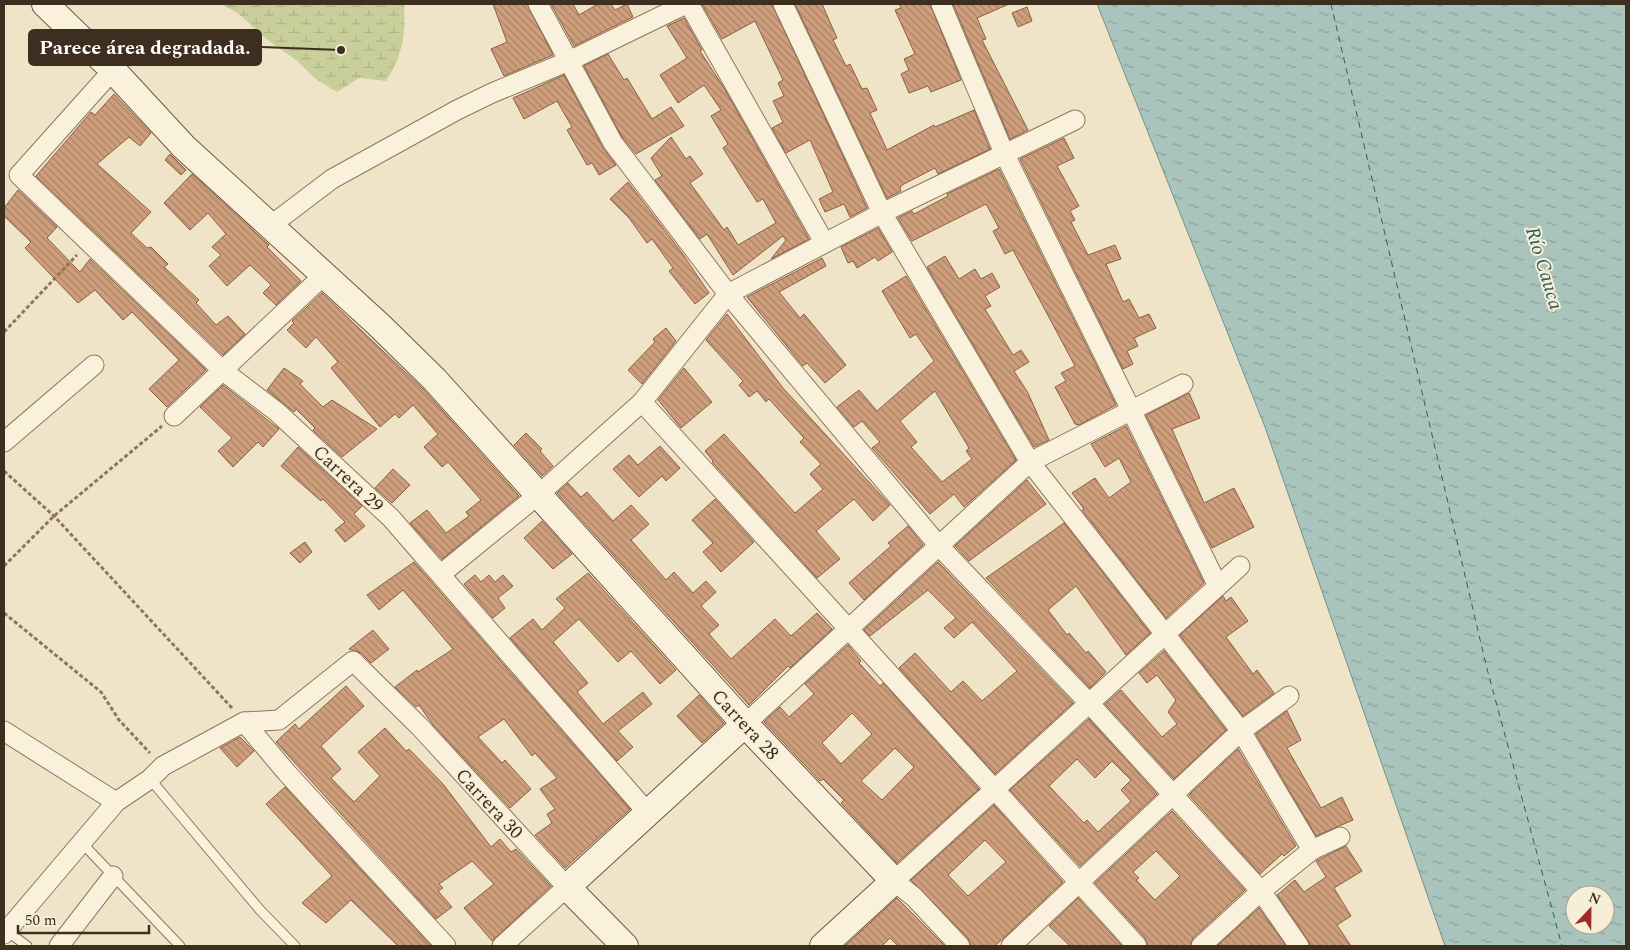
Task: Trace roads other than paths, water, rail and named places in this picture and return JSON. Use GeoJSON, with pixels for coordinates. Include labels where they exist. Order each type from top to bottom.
{"type":"FeatureCollection","features":[{"type":"Feature","properties":{"kind":"main road","name":"Carrera 28"},"geometry":{"type":"LineString","coordinates":[[45,4],[113,70],[184,147],[323,276],[379,325],[435,380],[745,724],[894,881]]}},
{"type":"Feature","properties":{"kind":"main road"},"geometry":{"type":"LineString","coordinates":[[567,887],[745,724]]}},
{"type":"Feature","properties":{"kind":"main road"},"geometry":{"type":"LineString","coordinates":[[823,946],[894,881]]}},
{"type":"Feature","properties":{"kind":"main road","name":"Carrera 30"},"geometry":{"type":"LineString","coordinates":[[567,887],[625,946]]}},
{"type":"Feature","properties":{"kind":"street"},"geometry":{"type":"LineString","coordinates":[[538,4],[612,143],[728,294],[939,546],[1089,703],[1262,891],[1299,946]]}},
{"type":"Feature","properties":{"kind":"street"},"geometry":{"type":"LineString","coordinates":[[270,226],[332,179],[492,92],[569,61],[687,4],[824,242]]}},
{"type":"Feature","properties":{"kind":"street"},"geometry":{"type":"LineString","coordinates":[[783,4],[882,213],[1030,462],[1241,731],[1312,850]]}},
{"type":"Feature","properties":{"kind":"street"},"geometry":{"type":"LineString","coordinates":[[941,4],[1004,153],[1218,586]]}},
{"type":"Feature","properties":{"kind":"street","name":"Carrera 29"},"geometry":{"type":"LineString","coordinates":[[113,70],[19,175],[90,241],[222,370],[277,412],[392,518],[648,812]]}},
{"type":"Feature","properties":{"kind":"street"},"geometry":{"type":"LineString","coordinates":[[441,574],[538,495],[642,402],[728,294],[824,242],[1075,120]]}},
{"type":"Feature","properties":{"kind":"street"},"geometry":{"type":"LineString","coordinates":[[174,416],[323,276]]}},
{"type":"Feature","properties":{"kind":"street"},"geometry":{"type":"LineString","coordinates":[[4,442],[94,365]]}},
{"type":"Feature","properties":{"kind":"street"},"geometry":{"type":"LineString","coordinates":[[745,724],[1030,462],[1183,384]]}},
{"type":"Feature","properties":{"kind":"street"},"geometry":{"type":"LineString","coordinates":[[642,402],[1137,946]]}},
{"type":"Feature","properties":{"kind":"street"},"geometry":{"type":"LineString","coordinates":[[894,881],[1240,566]]}},
{"type":"Feature","properties":{"kind":"street","name":"Carrera 30"},"geometry":{"type":"LineString","coordinates":[[244,722],[279,720],[353,661],[420,727],[567,887]]}},
{"type":"Feature","properties":{"kind":"street"},"geometry":{"type":"LineString","coordinates":[[1011,946],[1241,731],[1289,696]]}},
{"type":"Feature","properties":{"kind":"street"},"geometry":{"type":"LineString","coordinates":[[5,933],[83,844],[116,802],[150,779],[162,766],[244,722],[286,774],[446,946]]}},
{"type":"Feature","properties":{"kind":"street"},"geometry":{"type":"LineString","coordinates":[[4,731],[116,802]]}},
{"type":"Feature","properties":{"kind":"street"},"geometry":{"type":"LineString","coordinates":[[1200,946],[1312,850],[1340,837]]}},
{"type":"Feature","properties":{"kind":"street"},"geometry":{"type":"LineString","coordinates":[[59,946],[113,876]]}},
{"type":"Feature","properties":{"kind":"street","name":"Carrera 28"},"geometry":{"type":"LineString","coordinates":[[894,881],[914,897],[960,946]]}},
{"type":"Feature","properties":{"kind":"street"},"geometry":{"type":"LineString","coordinates":[[502,946],[567,887]]}},
{"type":"Feature","properties":{"kind":"lane"},"geometry":{"type":"LineString","coordinates":[[150,779],[260,910],[295,946]]}},
{"type":"Feature","properties":{"kind":"lane"},"geometry":{"type":"LineString","coordinates":[[83,844],[180,946]]}},
{"type":"Feature","properties":{"kind":"lane"},"geometry":{"type":"LineString","coordinates":[[5,933],[27,946]]}},
{"type":"Feature","properties":{"kind":"water","name":"Río Cauca"},"geometry":{"type":"Polygon","coordinates":[[[1097,4],[1626,4],[1626,946],[1445,946],[1265,427],[1097,4]]]}},
{"type":"Feature","properties":{"kind":"place","name":"Parece área degradada."},"geometry":{"type":"Point","coordinates":[341,50]}}]}
